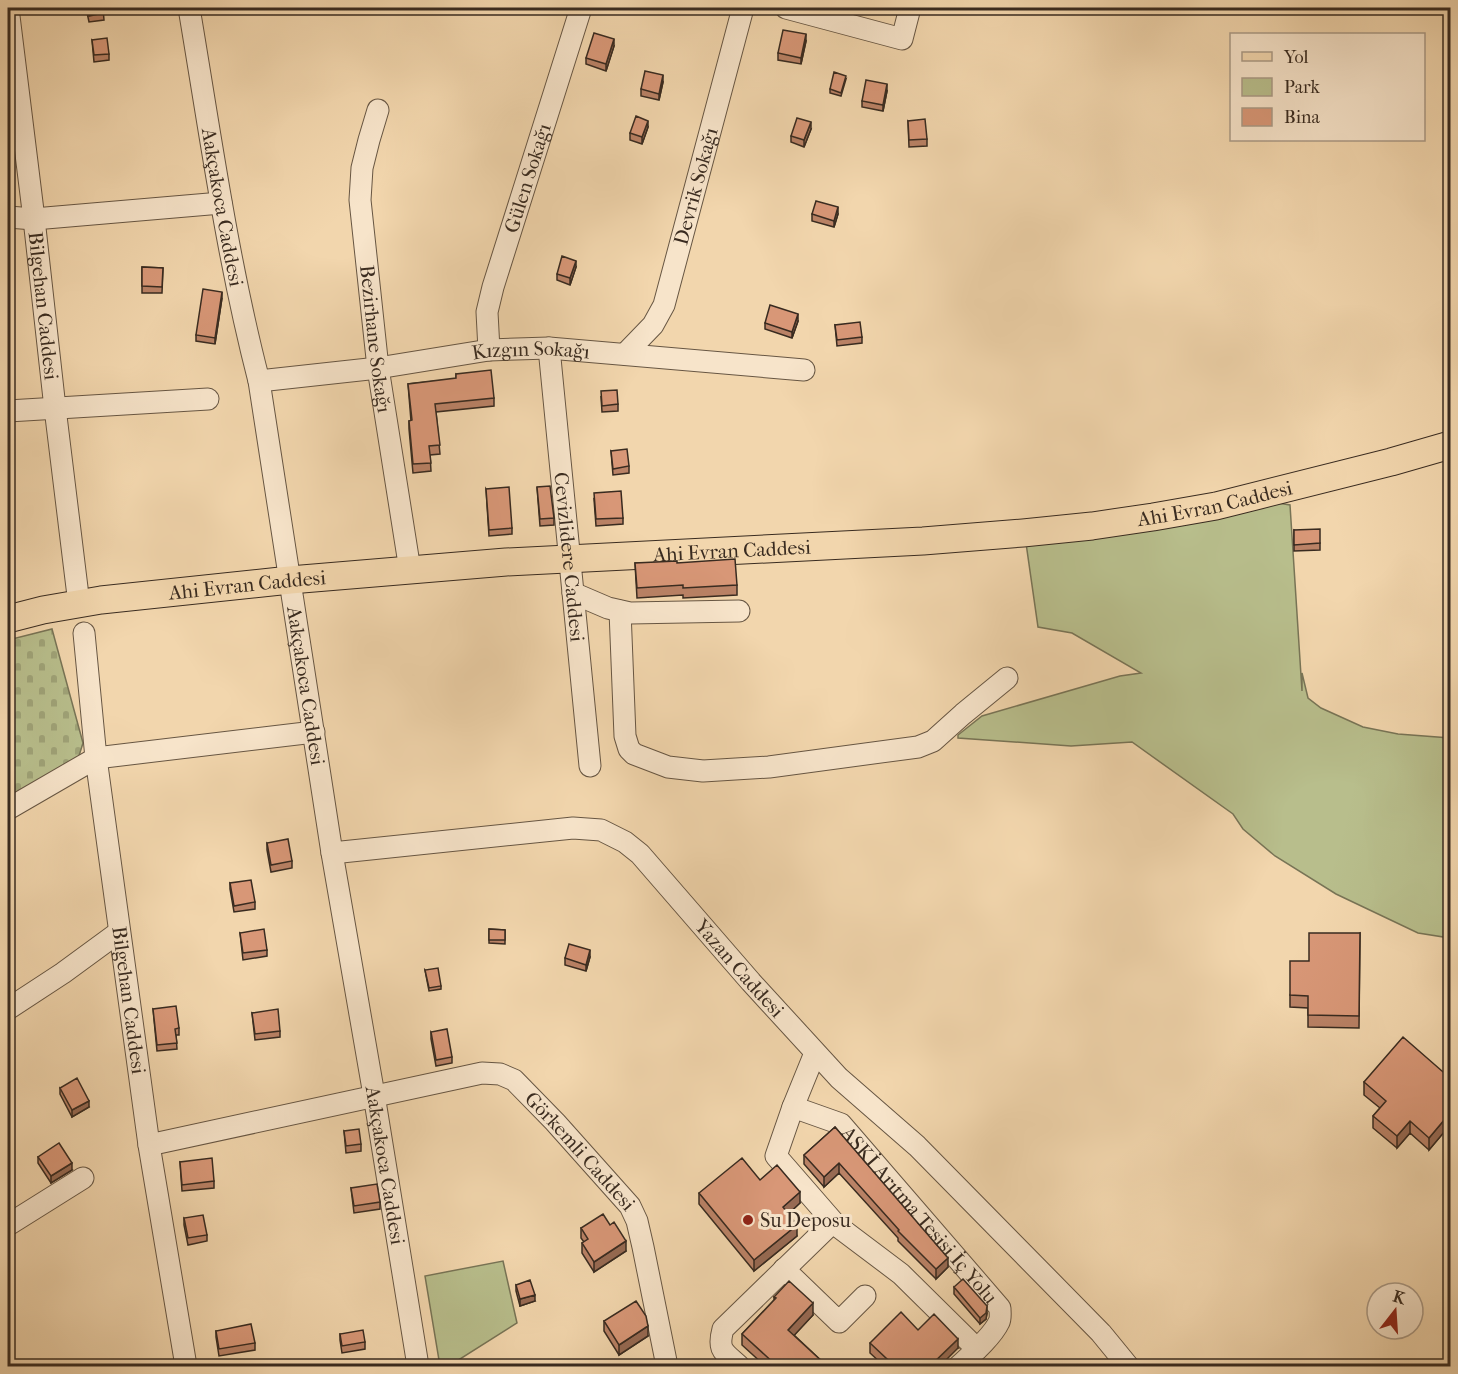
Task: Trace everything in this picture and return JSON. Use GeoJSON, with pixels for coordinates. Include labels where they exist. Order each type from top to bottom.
{"type":"FeatureCollection","features":[{"type":"Feature","properties":{"kind":"main road","name":"Ahi Evran Caddesi"},"geometry":{"type":"LineString","coordinates":[[8,619],[43,610],[136,595],[290,580],[569,558],[923,541],[1092,526],[1216,506],[1450,445]]}},
{"type":"Feature","properties":{"kind":"street","name":"Bilgehan Caddesi"},"geometry":{"type":"LineString","coordinates":[[8,8],[10,43],[34,219],[79,604]]}},
{"type":"Feature","properties":{"kind":"street","name":"Aakçakoca Caddesi"},"geometry":{"type":"LineString","coordinates":[[189,8],[221,203],[244,321],[259,381],[332,853],[418,1366]]}},
{"type":"Feature","properties":{"kind":"street","name":"Gülen Sokağı"},"geometry":{"type":"LineString","coordinates":[[489,350],[487,312],[493,287],[581,8]]}},
{"type":"Feature","properties":{"kind":"street","name":"Devrik Sokağı"},"geometry":{"type":"LineString","coordinates":[[626,354],[653,325],[664,304],[743,8]]}},
{"type":"Feature","properties":{"kind":"street"},"geometry":{"type":"LineString","coordinates":[[786,8],[902,39],[910,8]]}},
{"type":"Feature","properties":{"kind":"street","name":"Bezirhane Sokağı"},"geometry":{"type":"LineString","coordinates":[[378,110],[363,168],[360,200],[378,368],[410,570]]}},
{"type":"Feature","properties":{"kind":"street"},"geometry":{"type":"LineString","coordinates":[[8,218],[34,219],[221,203]]}},
{"type":"Feature","properties":{"kind":"street","name":"Kızgın Sokağı"},"geometry":{"type":"LineString","coordinates":[[259,381],[378,368],[489,350],[549,348],[804,370]]}},
{"type":"Feature","properties":{"kind":"street","name":"Cevizlidere Caddesi"},"geometry":{"type":"LineString","coordinates":[[549,348],[590,766]]}},
{"type":"Feature","properties":{"kind":"street"},"geometry":{"type":"LineString","coordinates":[[8,411],[208,399]]}},
{"type":"Feature","properties":{"kind":"street"},"geometry":{"type":"LineString","coordinates":[[573,593],[630,613],[739,611]]}},
{"type":"Feature","properties":{"kind":"street"},"geometry":{"type":"LineString","coordinates":[[620,611],[625,736],[629,749],[634,754],[668,767],[703,771],[769,767],[918,747],[933,741],[1007,678]]}},
{"type":"Feature","properties":{"kind":"street","name":"Bilgehan Caddesi"},"geometry":{"type":"LineString","coordinates":[[84,633],[96,758],[119,932],[149,1145],[186,1366]]}},
{"type":"Feature","properties":{"kind":"street"},"geometry":{"type":"LineString","coordinates":[[8,809],[96,758],[314,732]]}},
{"type":"Feature","properties":{"kind":"street","name":"Yazan Caddesi"},"geometry":{"type":"LineString","coordinates":[[332,853],[573,828],[601,830],[625,842],[640,854],[815,1053],[839,1078],[917,1146],[1101,1333],[1128,1366]]}},
{"type":"Feature","properties":{"kind":"street"},"geometry":{"type":"LineString","coordinates":[[8,1009],[119,932]]}},
{"type":"Feature","properties":{"kind":"street"},"geometry":{"type":"LineString","coordinates":[[815,1053],[776,1156],[833,1221],[901,1274],[977,1349]]}},
{"type":"Feature","properties":{"kind":"street","name":"Görkemli Caddesi"},"geometry":{"type":"LineString","coordinates":[[149,1145],[482,1073],[500,1074],[514,1080],[630,1206],[637,1221],[667,1366]]}},
{"type":"Feature","properties":{"kind":"street","name":"ASKİ Arıtma Tesisi İç Yolu"},"geometry":{"type":"LineString","coordinates":[[793,1107],[841,1124],[1000,1308],[1000,1320],[995,1329],[959,1366]]}},
{"type":"Feature","properties":{"kind":"street"},"geometry":{"type":"LineString","coordinates":[[8,1226],[82,1179]]}},
{"type":"Feature","properties":{"kind":"street"},"geometry":{"type":"LineString","coordinates":[[739,1366],[722,1349],[720,1341],[723,1329],[833,1221]]}},
{"type":"Feature","properties":{"kind":"street"},"geometry":{"type":"LineString","coordinates":[[784,1269],[839,1322],[865,1296]]}},
{"type":"Feature","properties":{"kind":"green space"},"geometry":{"type":"Polygon","coordinates":[[[1278,503],[1290,505],[1302,691],[1302,673],[1308,698],[1321,708],[1363,727],[1398,734],[1450,738],[1450,938],[1418,933],[1336,894],[1275,856],[1243,829],[1233,814],[1132,742],[1071,746],[958,738],[958,735],[982,716],[1120,676],[1141,673],[1072,633],[1038,627],[1026,543],[1278,503]]]}},
{"type":"Feature","properties":{"kind":"green space"},"geometry":{"type":"Polygon","coordinates":[[[52,629],[83,743],[78,759],[8,799],[8,640],[52,629]]]}},
{"type":"Feature","properties":{"kind":"green space"},"geometry":{"type":"Polygon","coordinates":[[[503,1261],[517,1323],[449,1366],[440,1366],[425,1276],[503,1261]]]}},
{"type":"Feature","properties":{"kind":"building"},"geometry":{"type":"Polygon","coordinates":[[[87,8],[103,8],[104,13],[89,16],[87,8]]]}},
{"type":"Feature","properties":{"kind":"building"},"geometry":{"type":"Polygon","coordinates":[[[783,30],[806,34],[801,58],[778,53],[783,30]]]}},
{"type":"Feature","properties":{"kind":"building"},"geometry":{"type":"Polygon","coordinates":[[[594,33],[614,39],[606,64],[586,58],[594,33]]]}},
{"type":"Feature","properties":{"kind":"building"},"geometry":{"type":"Polygon","coordinates":[[[107,38],[109,54],[94,55],[92,40],[107,38]]]}},
{"type":"Feature","properties":{"kind":"building"},"geometry":{"type":"Polygon","coordinates":[[[645,71],[663,75],[659,94],[641,89],[645,71]]]}},
{"type":"Feature","properties":{"kind":"building"},"geometry":{"type":"Polygon","coordinates":[[[834,72],[846,76],[841,93],[830,89],[834,72]]]}},
{"type":"Feature","properties":{"kind":"building"},"geometry":{"type":"Polygon","coordinates":[[[866,80],[887,84],[883,105],[862,101],[866,80]]]}},
{"type":"Feature","properties":{"kind":"building"},"geometry":{"type":"Polygon","coordinates":[[[636,116],[648,121],[642,137],[630,133],[636,116]]]}},
{"type":"Feature","properties":{"kind":"building"},"geometry":{"type":"Polygon","coordinates":[[[797,118],[811,122],[804,140],[791,136],[797,118]]]}},
{"type":"Feature","properties":{"kind":"building"},"geometry":{"type":"Polygon","coordinates":[[[925,119],[927,139],[909,140],[908,121],[925,119]]]}},
{"type":"Feature","properties":{"kind":"building"},"geometry":{"type":"Polygon","coordinates":[[[816,201],[838,207],[834,221],[812,214],[816,201]]]}},
{"type":"Feature","properties":{"kind":"building"},"geometry":{"type":"Polygon","coordinates":[[[562,256],[576,261],[570,278],[557,274],[562,256]]]}},
{"type":"Feature","properties":{"kind":"building"},"geometry":{"type":"Polygon","coordinates":[[[142,267],[163,268],[162,287],[142,286],[142,267]]]}},
{"type":"Feature","properties":{"kind":"building"},"geometry":{"type":"Polygon","coordinates":[[[203,289],[222,292],[215,338],[196,335],[203,289]]]}},
{"type":"Feature","properties":{"kind":"building"},"geometry":{"type":"Polygon","coordinates":[[[770,305],[798,314],[792,332],[765,323],[770,305]]]}},
{"type":"Feature","properties":{"kind":"building"},"geometry":{"type":"Polygon","coordinates":[[[860,322],[862,337],[837,340],[835,325],[860,322]]]}},
{"type":"Feature","properties":{"kind":"building"},"geometry":{"type":"Polygon","coordinates":[[[491,370],[494,398],[435,404],[440,445],[429,446],[431,463],[413,464],[408,384],[456,378],[456,374],[491,370]]]}},
{"type":"Feature","properties":{"kind":"building"},"geometry":{"type":"Polygon","coordinates":[[[617,390],[618,404],[602,406],[601,391],[617,390]]]}},
{"type":"Feature","properties":{"kind":"building"},"geometry":{"type":"Polygon","coordinates":[[[627,449],[629,466],[613,469],[611,451],[627,449]]]}},
{"type":"Feature","properties":{"kind":"building"},"geometry":{"type":"Polygon","coordinates":[[[550,486],[554,518],[540,519],[537,487],[550,486]]]}},
{"type":"Feature","properties":{"kind":"building"},"geometry":{"type":"Polygon","coordinates":[[[509,487],[512,528],[489,530],[486,489],[509,487]]]}},
{"type":"Feature","properties":{"kind":"building"},"geometry":{"type":"Polygon","coordinates":[[[621,491],[623,518],[596,519],[594,493],[621,491]]]}},
{"type":"Feature","properties":{"kind":"building"},"geometry":{"type":"Polygon","coordinates":[[[1320,529],[1320,543],[1294,545],[1294,530],[1320,529]]]}},
{"type":"Feature","properties":{"kind":"building"},"geometry":{"type":"Polygon","coordinates":[[[735,559],[737,585],[637,588],[635,563],[735,559]]]}},
{"type":"Feature","properties":{"kind":"building"},"geometry":{"type":"Polygon","coordinates":[[[288,839],[292,861],[271,865],[267,843],[288,839]]]}},
{"type":"Feature","properties":{"kind":"building"},"geometry":{"type":"Polygon","coordinates":[[[251,880],[255,902],[234,906],[230,883],[251,880]]]}},
{"type":"Feature","properties":{"kind":"building"},"geometry":{"type":"Polygon","coordinates":[[[264,929],[267,950],[243,953],[240,933],[264,929]]]}},
{"type":"Feature","properties":{"kind":"building"},"geometry":{"type":"Polygon","coordinates":[[[489,929],[505,930],[505,940],[489,940],[489,929]]]}},
{"type":"Feature","properties":{"kind":"building"},"geometry":{"type":"Polygon","coordinates":[[[1309,933],[1360,933],[1359,1016],[1308,1015],[1308,996],[1290,995],[1290,961],[1309,961],[1309,933]]]}},
{"type":"Feature","properties":{"kind":"building"},"geometry":{"type":"Polygon","coordinates":[[[569,944],[590,950],[586,965],[565,958],[569,944]]]}},
{"type":"Feature","properties":{"kind":"building"},"geometry":{"type":"Polygon","coordinates":[[[438,968],[441,986],[429,988],[425,970],[438,968]]]}},
{"type":"Feature","properties":{"kind":"building"},"geometry":{"type":"Polygon","coordinates":[[[176,1006],[179,1028],[175,1029],[177,1043],[157,1045],[153,1009],[176,1006]]]}},
{"type":"Feature","properties":{"kind":"building"},"geometry":{"type":"Polygon","coordinates":[[[278,1009],[280,1031],[255,1034],[252,1013],[278,1009]]]}},
{"type":"Feature","properties":{"kind":"building"},"geometry":{"type":"Polygon","coordinates":[[[447,1029],[452,1057],[436,1060],[431,1032],[447,1029]]]}},
{"type":"Feature","properties":{"kind":"building"},"geometry":{"type":"Polygon","coordinates":[[[1403,1037],[1450,1078],[1450,1113],[1429,1138],[1410,1121],[1397,1136],[1373,1116],[1386,1101],[1364,1082],[1403,1037]]]}},
{"type":"Feature","properties":{"kind":"building"},"geometry":{"type":"Polygon","coordinates":[[[77,1078],[89,1101],[72,1110],[60,1088],[77,1078]]]}},
{"type":"Feature","properties":{"kind":"building"},"geometry":{"type":"Polygon","coordinates":[[[835,1127],[948,1258],[936,1269],[898,1231],[839,1163],[824,1177],[804,1155],[835,1127]]]}},
{"type":"Feature","properties":{"kind":"building"},"geometry":{"type":"Polygon","coordinates":[[[359,1129],[361,1144],[346,1146],[344,1131],[359,1129]]]}},
{"type":"Feature","properties":{"kind":"building"},"geometry":{"type":"Polygon","coordinates":[[[59,1143],[72,1163],[51,1176],[38,1157],[59,1143]]]}},
{"type":"Feature","properties":{"kind":"building"},"geometry":{"type":"Polygon","coordinates":[[[212,1158],[214,1181],[182,1185],[180,1162],[212,1158]]]}},
{"type":"Feature","properties":{"kind":"building","name":"Su Deposu"},"geometry":{"type":"Polygon","coordinates":[[[742,1158],[760,1180],[777,1165],[800,1192],[783,1207],[797,1225],[754,1260],[699,1193],[742,1158]]]}},
{"type":"Feature","properties":{"kind":"building"},"geometry":{"type":"Polygon","coordinates":[[[377,1184],[380,1202],[354,1206],[351,1188],[377,1184]]]}},
{"type":"Feature","properties":{"kind":"building"},"geometry":{"type":"Polygon","coordinates":[[[603,1214],[610,1225],[614,1222],[626,1241],[594,1262],[582,1243],[588,1239],[581,1228],[603,1214]]]}},
{"type":"Feature","properties":{"kind":"building"},"geometry":{"type":"Polygon","coordinates":[[[203,1215],[207,1235],[188,1238],[184,1218],[203,1215]]]}},
{"type":"Feature","properties":{"kind":"building"},"geometry":{"type":"Polygon","coordinates":[[[963,1279],[987,1306],[986,1313],[980,1318],[954,1287],[963,1279]]]}},
{"type":"Feature","properties":{"kind":"building"},"geometry":{"type":"Polygon","coordinates":[[[530,1280],[535,1295],[520,1299],[516,1285],[530,1280]]]}},
{"type":"Feature","properties":{"kind":"building"},"geometry":{"type":"Polygon","coordinates":[[[789,1281],[813,1303],[788,1330],[827,1366],[777,1366],[742,1334],[789,1281]]]}},
{"type":"Feature","properties":{"kind":"building"},"geometry":{"type":"Polygon","coordinates":[[[636,1301],[646,1316],[648,1326],[619,1345],[604,1321],[636,1301]]]}},
{"type":"Feature","properties":{"kind":"building"},"geometry":{"type":"Polygon","coordinates":[[[901,1312],[918,1330],[934,1314],[958,1339],[930,1366],[879,1366],[888,1360],[870,1343],[901,1312]]]}},
{"type":"Feature","properties":{"kind":"building"},"geometry":{"type":"Polygon","coordinates":[[[251,1324],[255,1343],[219,1349],[216,1331],[251,1324]]]}},
{"type":"Feature","properties":{"kind":"building"},"geometry":{"type":"Polygon","coordinates":[[[363,1330],[365,1342],[342,1346],[340,1334],[363,1330]]]}},
{"type":"Feature","properties":{"kind":"place","name":"Su Deposu"},"geometry":{"type":"Point","coordinates":[748,1220]}}]}
